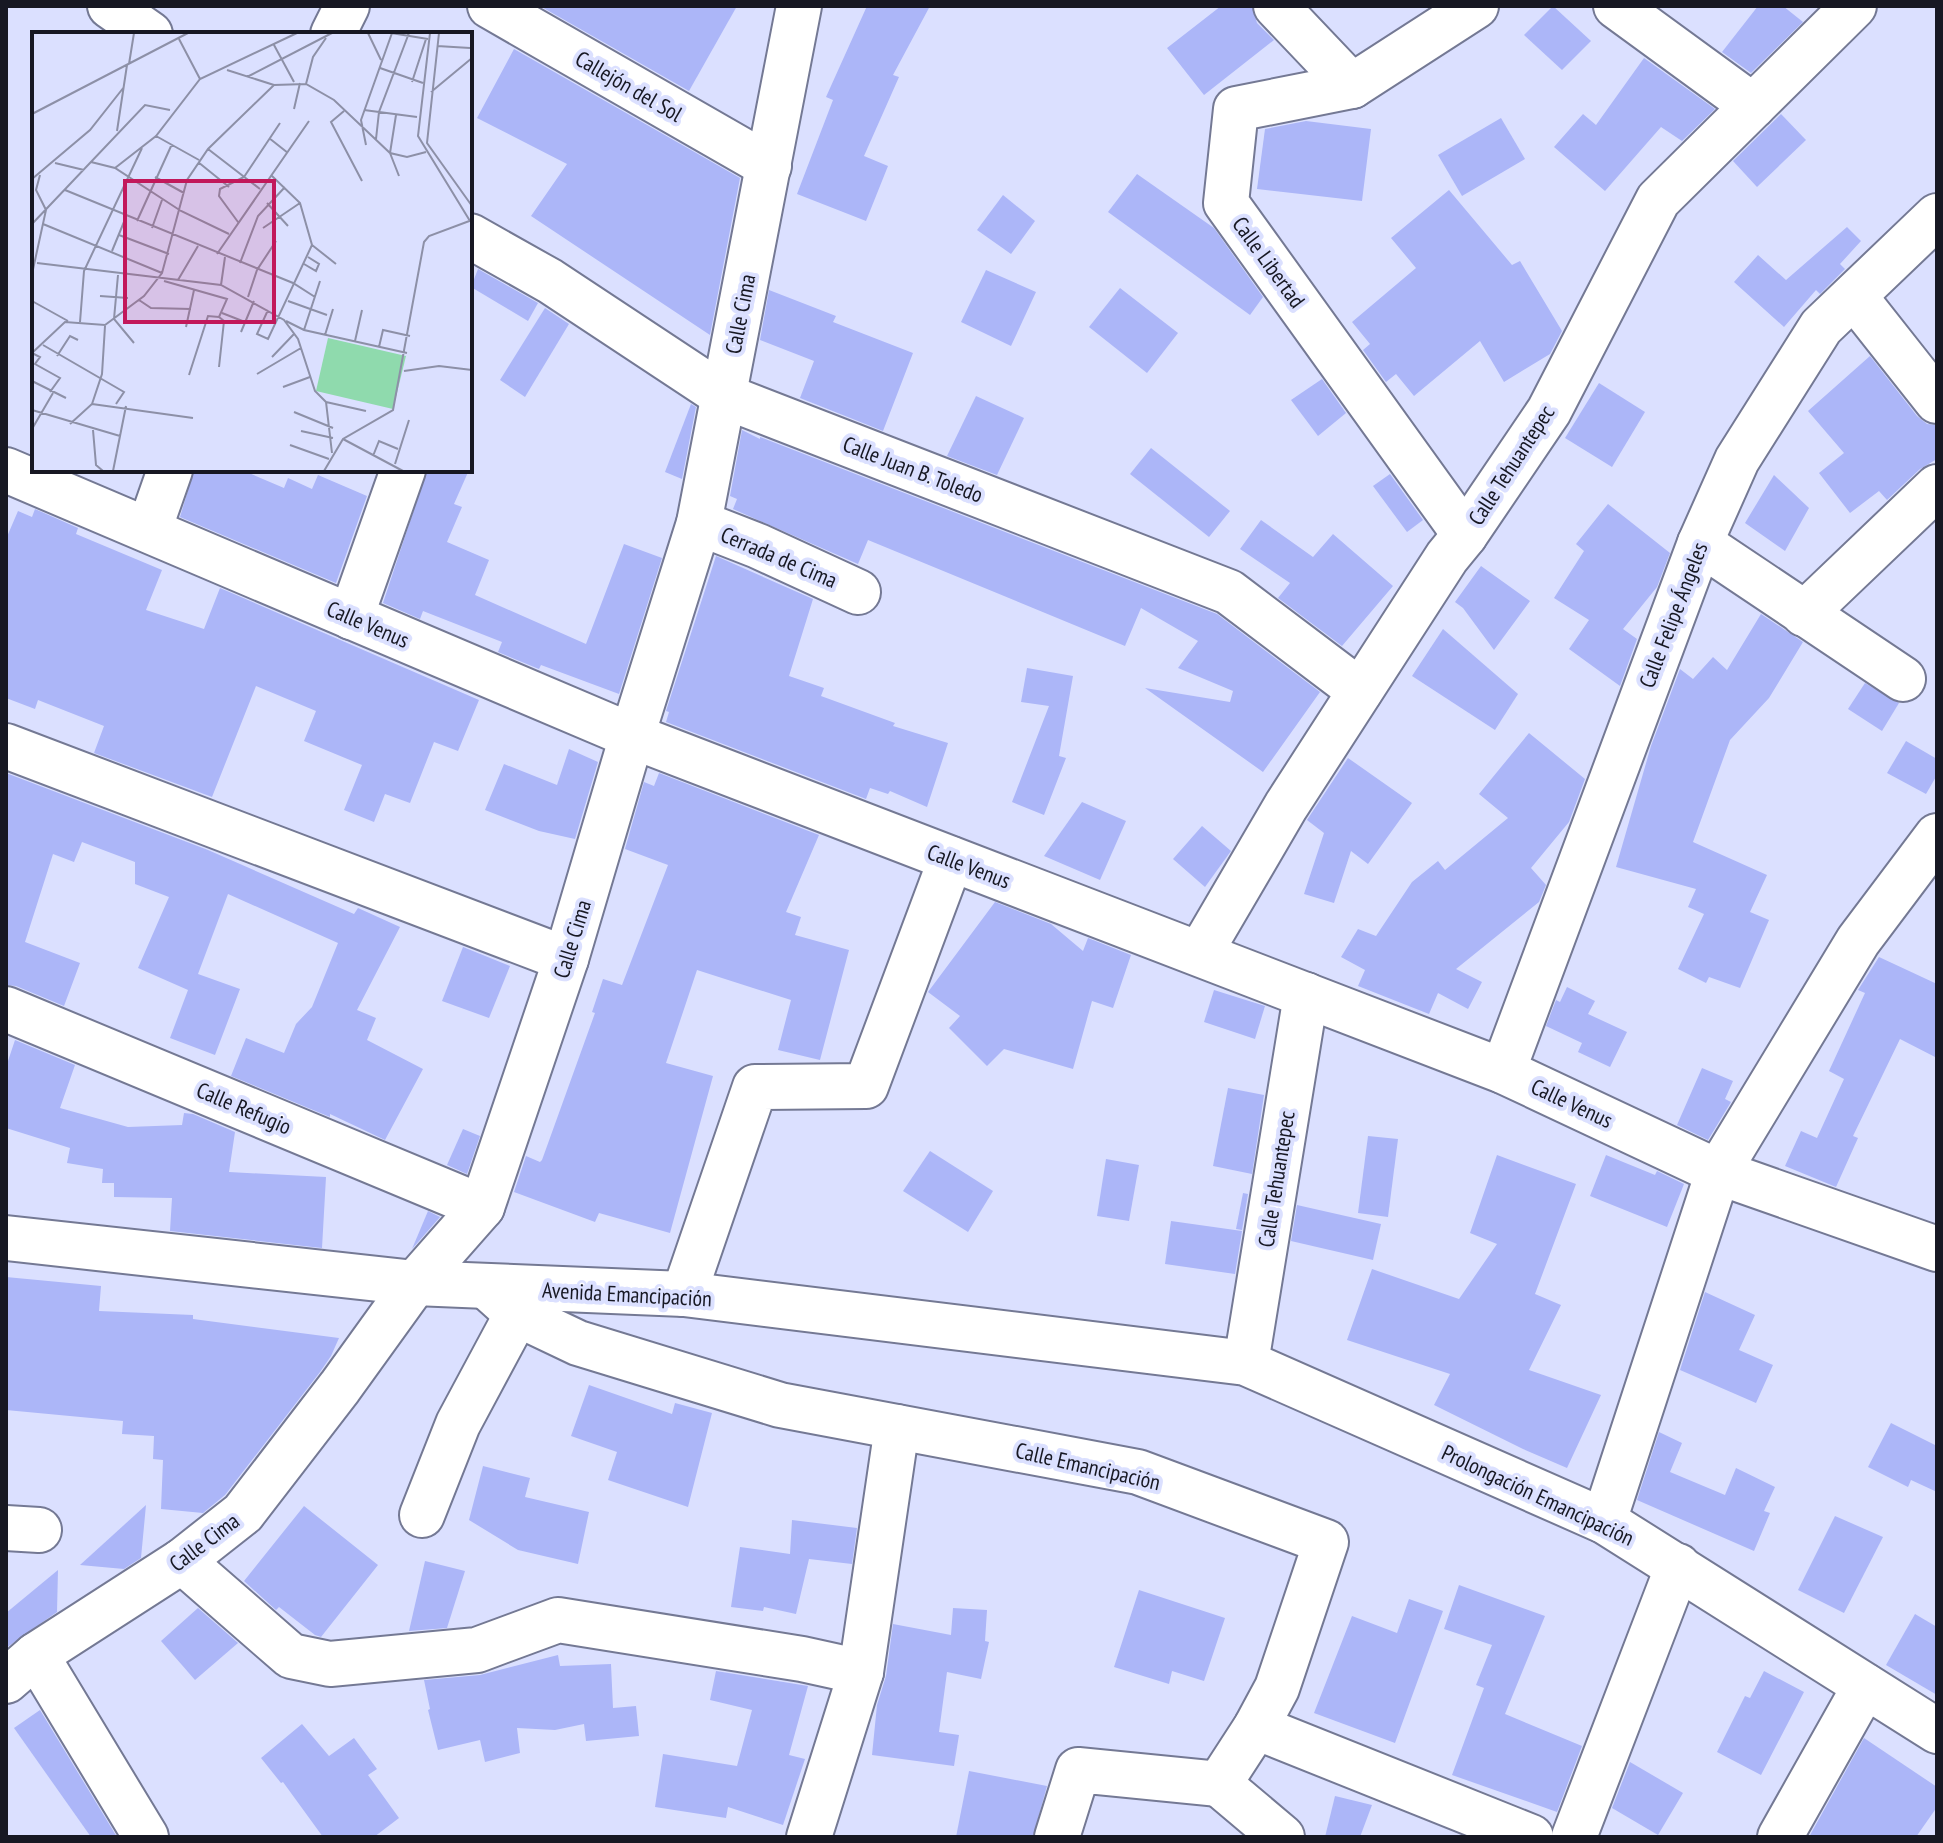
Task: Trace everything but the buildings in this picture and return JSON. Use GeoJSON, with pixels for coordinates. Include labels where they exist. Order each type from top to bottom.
{"type":"FeatureCollection","features":[{"type":"Feature","properties":{"kind":"street"},"geometry":{"type":"LineString","coordinates":[[110,6],[147,32]]}},
{"type":"Feature","properties":{"kind":"street"},"geometry":{"type":"LineString","coordinates":[[334,32],[347,6]]}},
{"type":"Feature","properties":{"kind":"street","name":"Callejón del Sol"},"geometry":{"type":"LineString","coordinates":[[490,6],[769,166]]}},
{"type":"Feature","properties":{"kind":"street","name":"Calle Cima"},"geometry":{"type":"LineString","coordinates":[[21,1668],[182,1561],[243,1513],[415,1283],[482,1207],[566,959],[699,523],[799,6]]}},
{"type":"Feature","properties":{"kind":"street"},"geometry":{"type":"LineString","coordinates":[[1276,6],[1352,86]]}},
{"type":"Feature","properties":{"kind":"street","name":"Calle Libertad"},"geometry":{"type":"LineString","coordinates":[[1465,535],[1226,203],[1236,109],[1352,86],[1476,6]]}},
{"type":"Feature","properties":{"kind":"street"},"geometry":{"type":"LineString","coordinates":[[1616,6],[1753,106]]}},
{"type":"Feature","properties":{"kind":"street","name":"Calle Tehuantepec"},"geometry":{"type":"LineString","coordinates":[[1200,953],[1286,806],[1360,691],[1447,557],[1549,411],[1658,200],[1854,6]]}},
{"type":"Feature","properties":{"kind":"street","name":"Calle Felipe Ángeles"},"geometry":{"type":"LineString","coordinates":[[1503,1071],[1700,543],[1737,460],[1821,327],[1937,216]]}},
{"type":"Feature","properties":{"kind":"street","name":"Calle Juan B. Toledo"},"geometry":{"type":"LineString","coordinates":[[473,247],[550,281],[724,396],[1229,592],[1360,691]]}},
{"type":"Feature","properties":{"kind":"street"},"geometry":{"type":"LineString","coordinates":[[1854,296],[1937,401]]}},
{"type":"Feature","properties":{"kind":"street"},"geometry":{"type":"LineString","coordinates":[[149,530],[169,472]]}},
{"type":"Feature","properties":{"kind":"street"},"geometry":{"type":"LineString","coordinates":[[351,617],[402,472]]}},
{"type":"Feature","properties":{"kind":"street","name":"Calle Venus"},"geometry":{"type":"LineString","coordinates":[[7,474],[149,530],[632,736],[1503,1071],[1718,1172],[1937,1249]]}},
{"type":"Feature","properties":{"kind":"street"},"geometry":{"type":"LineString","coordinates":[[1804,614],[1937,487]]}},
{"type":"Feature","properties":{"kind":"street","name":"Cerrada de Cima"},"geometry":{"type":"LineString","coordinates":[[699,523],[858,592]]}},
{"type":"Feature","properties":{"kind":"street"},"geometry":{"type":"LineString","coordinates":[[1700,543],[1903,679]]}},
{"type":"Feature","properties":{"kind":"street"},"geometry":{"type":"LineString","coordinates":[[6,746],[566,959]]}},
{"type":"Feature","properties":{"kind":"street"},"geometry":{"type":"LineString","coordinates":[[1604,1521],[1718,1172],[1858,941],[1937,836]]}},
{"type":"Feature","properties":{"kind":"street"},"geometry":{"type":"LineString","coordinates":[[684,1294],[755,1087],[866,1086],[951,859]]}},
{"type":"Feature","properties":{"kind":"street","name":"Calle Tehuantepec"},"geometry":{"type":"LineString","coordinates":[[1246,1363],[1306,995]]}},
{"type":"Feature","properties":{"kind":"street","name":"Calle Refugio"},"geometry":{"type":"LineString","coordinates":[[6,1009],[482,1207]]}},
{"type":"Feature","properties":{"kind":"street","name":"Avenida Emancipación"},"geometry":{"type":"LineString","coordinates":[[6,1238],[415,1283],[502,1300],[684,1294],[1246,1363]]}},
{"type":"Feature","properties":{"kind":"street"},"geometry":{"type":"LineString","coordinates":[[422,1515],[502,1300]]}},
{"type":"Feature","properties":{"kind":"street","name":"Calle Emancipación"},"geometry":{"type":"LineString","coordinates":[[502,1300],[578,1343],[780,1405],[1138,1472],[1326,1542],[1277,1688],[1219,1784]]}},
{"type":"Feature","properties":{"kind":"street","name":"Prolongación Emancipación"},"geometry":{"type":"LineString","coordinates":[[1246,1363],[1604,1521],[1937,1731]]}},
{"type":"Feature","properties":{"kind":"street"},"geometry":{"type":"LineString","coordinates":[[809,1837],[861,1672],[897,1427]]}},
{"type":"Feature","properties":{"kind":"street"},"geometry":{"type":"LineString","coordinates":[[182,1561],[291,1656],[330,1664],[477,1650],[558,1620],[802,1659],[861,1672]]}},
{"type":"Feature","properties":{"kind":"street"},"geometry":{"type":"LineString","coordinates":[[1574,1837],[1678,1566]]}},
{"type":"Feature","properties":{"kind":"street"},"geometry":{"type":"LineString","coordinates":[[21,1668],[146,1837]]}},
{"type":"Feature","properties":{"kind":"street"},"geometry":{"type":"LineString","coordinates":[[1780,1837],[1865,1686]]}},
{"type":"Feature","properties":{"kind":"street"},"geometry":{"type":"LineString","coordinates":[[1256,1727],[1531,1837]]}},
{"type":"Feature","properties":{"kind":"street"},"geometry":{"type":"LineString","coordinates":[[1057,1837],[1078,1770],[1219,1784],[1282,1837]]}}]}
